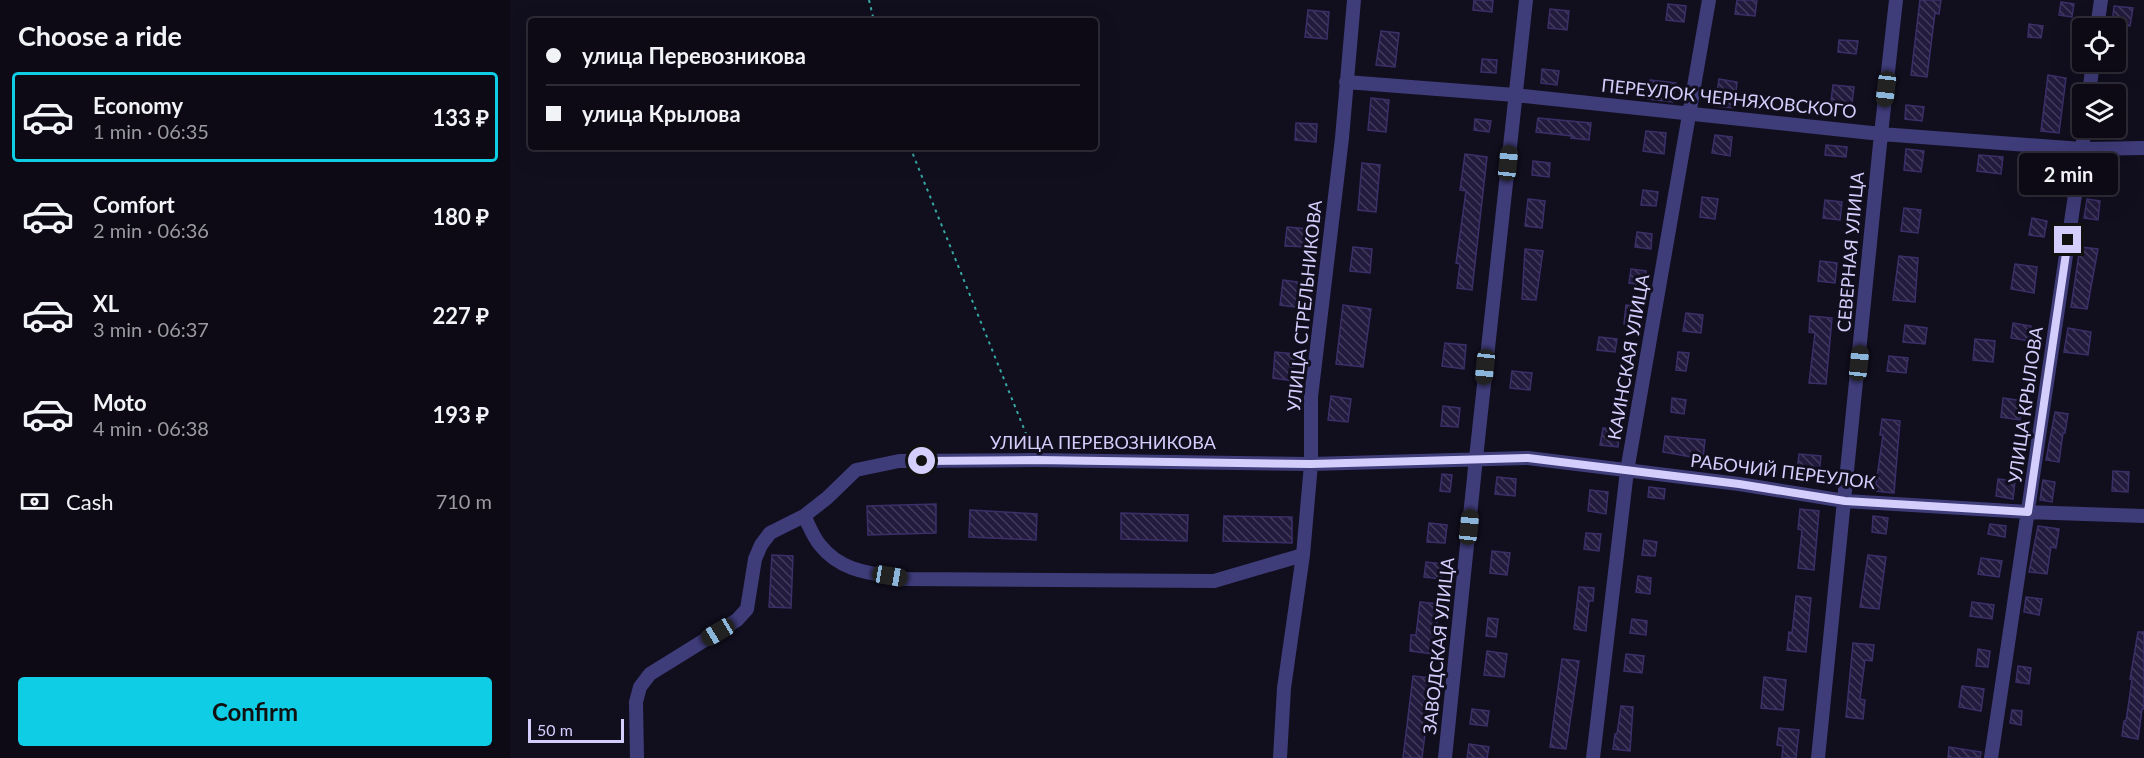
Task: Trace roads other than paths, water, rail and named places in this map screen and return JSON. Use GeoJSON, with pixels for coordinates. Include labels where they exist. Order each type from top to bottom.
{"type":"FeatureCollection","features":[{"type":"Feature","properties":{"kind":"street","name":"УЛИЦА СТРЕЛЬНИКОВА"},"geometry":{"type":"LineString","coordinates":[[1280,758],[1284,688],[1303,555],[1311,464],[1311,397],[1331,240],[1354,0]]}},
{"type":"Feature","properties":{"kind":"street","name":"ЗАВОДСКАЯ УЛИЦА"},"geometry":{"type":"LineString","coordinates":[[1445,758],[1526,0]]}},
{"type":"Feature","properties":{"kind":"street","name":"КАИНСКАЯ УЛИЦА"},"geometry":{"type":"LineString","coordinates":[[1593,758],[1627,471],[1709,0]]}},
{"type":"Feature","properties":{"kind":"street","name":"СЕВЕРНАЯ УЛИЦА"},"geometry":{"type":"LineString","coordinates":[[1818,758],[1896,0]]}},
{"type":"Feature","properties":{"kind":"street"},"geometry":{"type":"LineString","coordinates":[[2098,18],[2101,0]]}},
{"type":"Feature","properties":{"kind":"street","name":"ПЕРЕУЛОК ЧЕРНЯХОВСКОГО"},"geometry":{"type":"LineString","coordinates":[[1346,82],[1515,95],[1881,134],[2082,149],[2144,148]]}},
{"type":"Feature","properties":{"kind":"street","name":"УЛИЦА КРЫЛОВА"},"geometry":{"type":"LineString","coordinates":[[1990,758],[2084,138]]}},
{"type":"Feature","properties":{"kind":"street","name":"РАБОЧИЙ ПЕРЕУЛОК"},"geometry":{"type":"LineString","coordinates":[[1311,464],[1528,458],[1739,484],[1845,501],[2028,512],[2144,516]]}},
{"type":"Feature","properties":{"kind":"street","name":"УЛИЦА ПЕРЕВОЗНИКОВА"},"geometry":{"type":"LineString","coordinates":[[637,758],[636,702],[639,687],[650,675],[737,620],[747,609],[755,559],[770,533],[804,516],[856,470],[899,461],[1036,460],[1311,464]]}},
{"type":"Feature","properties":{"kind":"street"},"geometry":{"type":"LineString","coordinates":[[804,516],[818,544],[837,563],[857,571],[906,579],[1214,581],[1303,555]]}}]}
